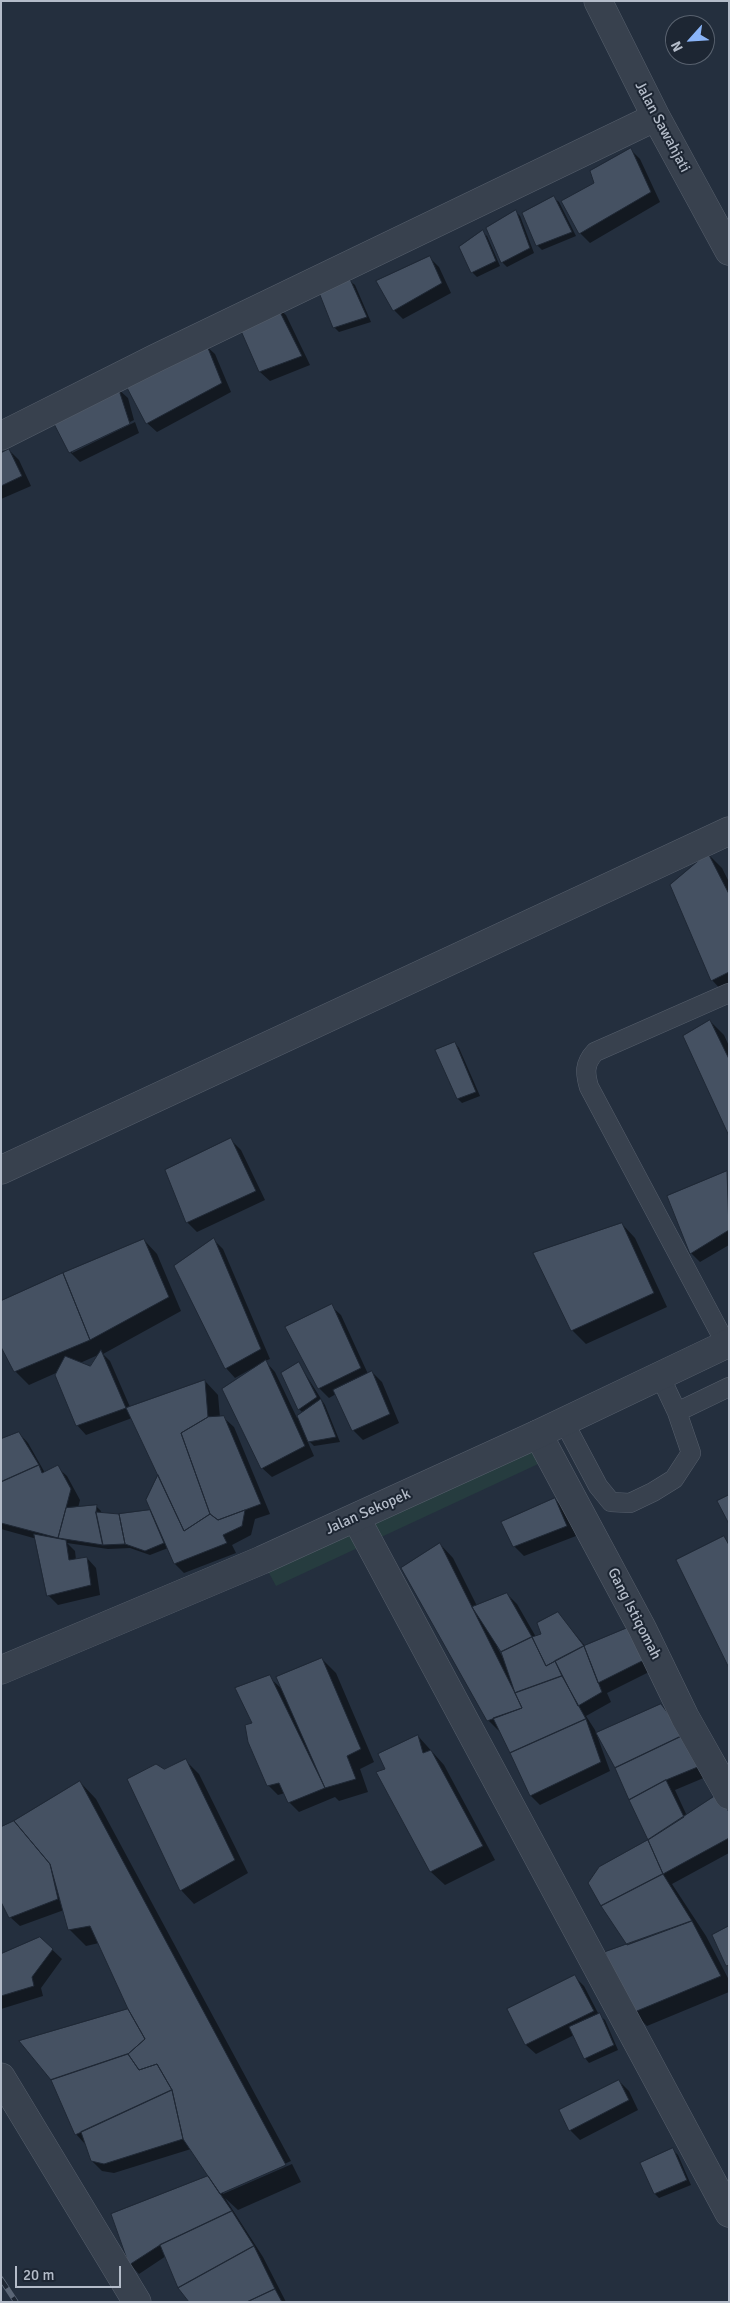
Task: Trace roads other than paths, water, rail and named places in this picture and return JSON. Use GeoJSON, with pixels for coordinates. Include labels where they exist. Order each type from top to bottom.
{"type":"FeatureCollection","features":[{"type":"Feature","properties":{"kind":"street","name":"Jalan Sawahjati"},"geometry":{"type":"LineString","coordinates":[[598,1],[656,117],[729,251]]}},
{"type":"Feature","properties":{"kind":"street"},"geometry":{"type":"LineString","coordinates":[[1,436],[165,354],[656,117]]}},
{"type":"Feature","properties":{"kind":"street"},"geometry":{"type":"LineString","coordinates":[[1,1170],[729,831]]}},
{"type":"Feature","properties":{"kind":"street","name":"Jalan Sekopek"},"geometry":{"type":"LineString","coordinates":[[1,1670],[253,1564],[356,1518],[564,1422],[728,1343]]}},
{"type":"Feature","properties":{"kind":"street","name":"Gang Istiqomah"},"geometry":{"type":"LineString","coordinates":[[538,1434],[642,1628],[685,1717],[729,1795]]}},
{"type":"Feature","properties":{"kind":"street"},"geometry":{"type":"LineString","coordinates":[[356,1518],[729,2213]]}},
{"type":"Feature","properties":{"kind":"street"},"geometry":{"type":"LineString","coordinates":[[1,2077],[137,2302]]}},
{"type":"Feature","properties":{"kind":"lane"},"geometry":{"type":"LineString","coordinates":[[728,1343],[589,1087],[585,1073],[588,1060],[595,1052],[729,994]]}},
{"type":"Feature","properties":{"kind":"lane"},"geometry":{"type":"LineString","coordinates":[[564,1422],[598,1486],[612,1502],[630,1503],[674,1479],[691,1453],[677,1412],[660,1376]]}},
{"type":"Feature","properties":{"kind":"lane"},"geometry":{"type":"LineString","coordinates":[[677,1412],[729,1387]]}},
{"type":"Feature","properties":{"kind":"railway"},"geometry":{"type":"LineString","coordinates":[[1,2279],[16,2302]]}}]}
